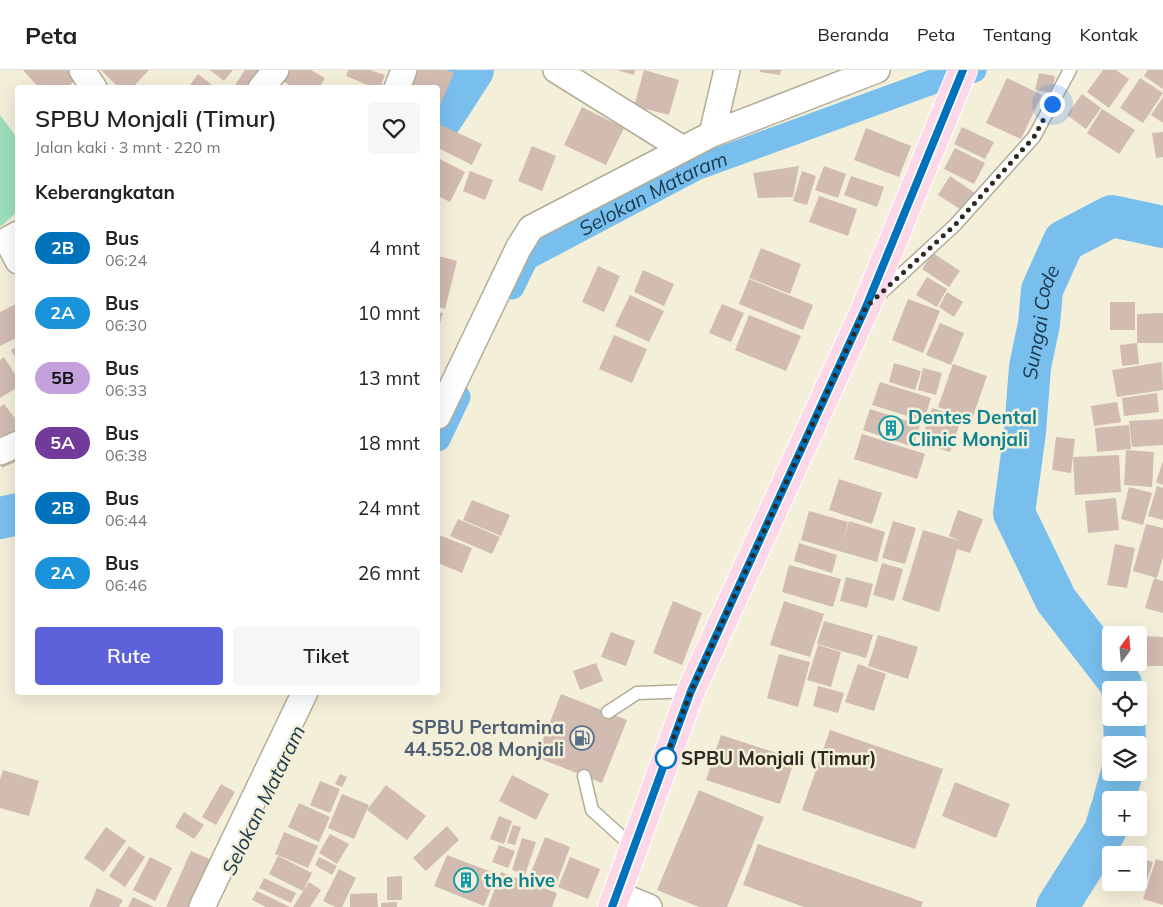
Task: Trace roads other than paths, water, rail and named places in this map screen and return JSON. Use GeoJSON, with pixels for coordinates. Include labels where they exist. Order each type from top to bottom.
{"type":"FeatureCollection","features":[{"type":"Feature","properties":{"kind":"main road"},"geometry":{"type":"LineString","coordinates":[[614,900],[691,691],[866,307],[960,77]]}},
{"type":"Feature","properties":{"kind":"street"},"geometry":{"type":"LineString","coordinates":[[82,70],[92,85]]}},
{"type":"Feature","properties":{"kind":"street"},"geometry":{"type":"LineString","coordinates":[[264,85],[276,70]]}},
{"type":"Feature","properties":{"kind":"street"},"geometry":{"type":"LineString","coordinates":[[398,85],[404,70]]}},
{"type":"Feature","properties":{"kind":"street"},"geometry":{"type":"LineString","coordinates":[[556,70],[683,149]]}},
{"type":"Feature","properties":{"kind":"street"},"geometry":{"type":"LineString","coordinates":[[712,134],[727,70]]}},
{"type":"Feature","properties":{"kind":"street"},"geometry":{"type":"LineString","coordinates":[[440,412],[519,247],[531,228],[712,134],[877,70]]}},
{"type":"Feature","properties":{"kind":"street"},"geometry":{"type":"LineString","coordinates":[[15,236],[7,240],[15,256]]}},
{"type":"Feature","properties":{"kind":"street"},"geometry":{"type":"LineString","coordinates":[[0,452],[15,445]]}},
{"type":"Feature","properties":{"kind":"street"},"geometry":{"type":"LineString","coordinates":[[202,907],[304,695]]}},
{"type":"Feature","properties":{"kind":"street"},"geometry":{"type":"LineString","coordinates":[[614,900],[649,907]]}},
{"type":"Feature","properties":{"kind":"lane"},"geometry":{"type":"LineString","coordinates":[[866,307],[955,225],[1034,137],[1070,70]]}},
{"type":"Feature","properties":{"kind":"lane"},"geometry":{"type":"LineString","coordinates":[[608,712],[637,693],[691,691]]}},
{"type":"Feature","properties":{"kind":"lane"},"geometry":{"type":"LineString","coordinates":[[584,776],[592,810],[634,847]]}},
{"type":"Feature","properties":{"kind":"waterway"},"geometry":{"type":"LineString","coordinates":[[440,121],[473,70]]}},
{"type":"Feature","properties":{"kind":"waterway","name":"Selokan Mataram"},"geometry":{"type":"LineString","coordinates":[[512,287],[526,258],[696,168],[946,77],[974,70]]}},
{"type":"Feature","properties":{"kind":"waterway","name":"Sungai Code"},"geometry":{"type":"LineString","coordinates":[[1119,681],[1056,600],[1014,513],[1025,432],[1030,367],[1039,324],[1042,290],[1064,241],[1112,216],[1163,227]]}},
{"type":"Feature","properties":{"kind":"waterway","name":"Selokan Mataram"},"geometry":{"type":"LineString","coordinates":[[440,435],[458,397]]}},
{"type":"Feature","properties":{"kind":"waterway"},"geometry":{"type":"LineString","coordinates":[[0,518],[15,515]]}},
{"type":"Feature","properties":{"kind":"waterway","name":"Sungai Code"},"geometry":{"type":"LineString","coordinates":[[1124,726],[1125,736]]}},
{"type":"Feature","properties":{"kind":"waterway","name":"Sungai Code"},"geometry":{"type":"LineString","coordinates":[[1117,791],[1119,781]]}},
{"type":"Feature","properties":{"kind":"waterway","name":"Sungai Code"},"geometry":{"type":"LineString","coordinates":[[1057,907],[1102,836]]}},
{"type":"Feature","properties":{"kind":"place","name":"Dentes Dental Clinic Monjali"},"geometry":{"type":"Point","coordinates":[891,428]}},
{"type":"Feature","properties":{"kind":"place","name":"SPBU Pertamina 44.552.08 Monjali"},"geometry":{"type":"Point","coordinates":[582,738]}},
{"type":"Feature","properties":{"kind":"place","name":"SPBU Monjali (Timur)"},"geometry":{"type":"Point","coordinates":[666,758]}},
{"type":"Feature","properties":{"kind":"place","name":"the hive"},"geometry":{"type":"Point","coordinates":[466,880]}}]}
